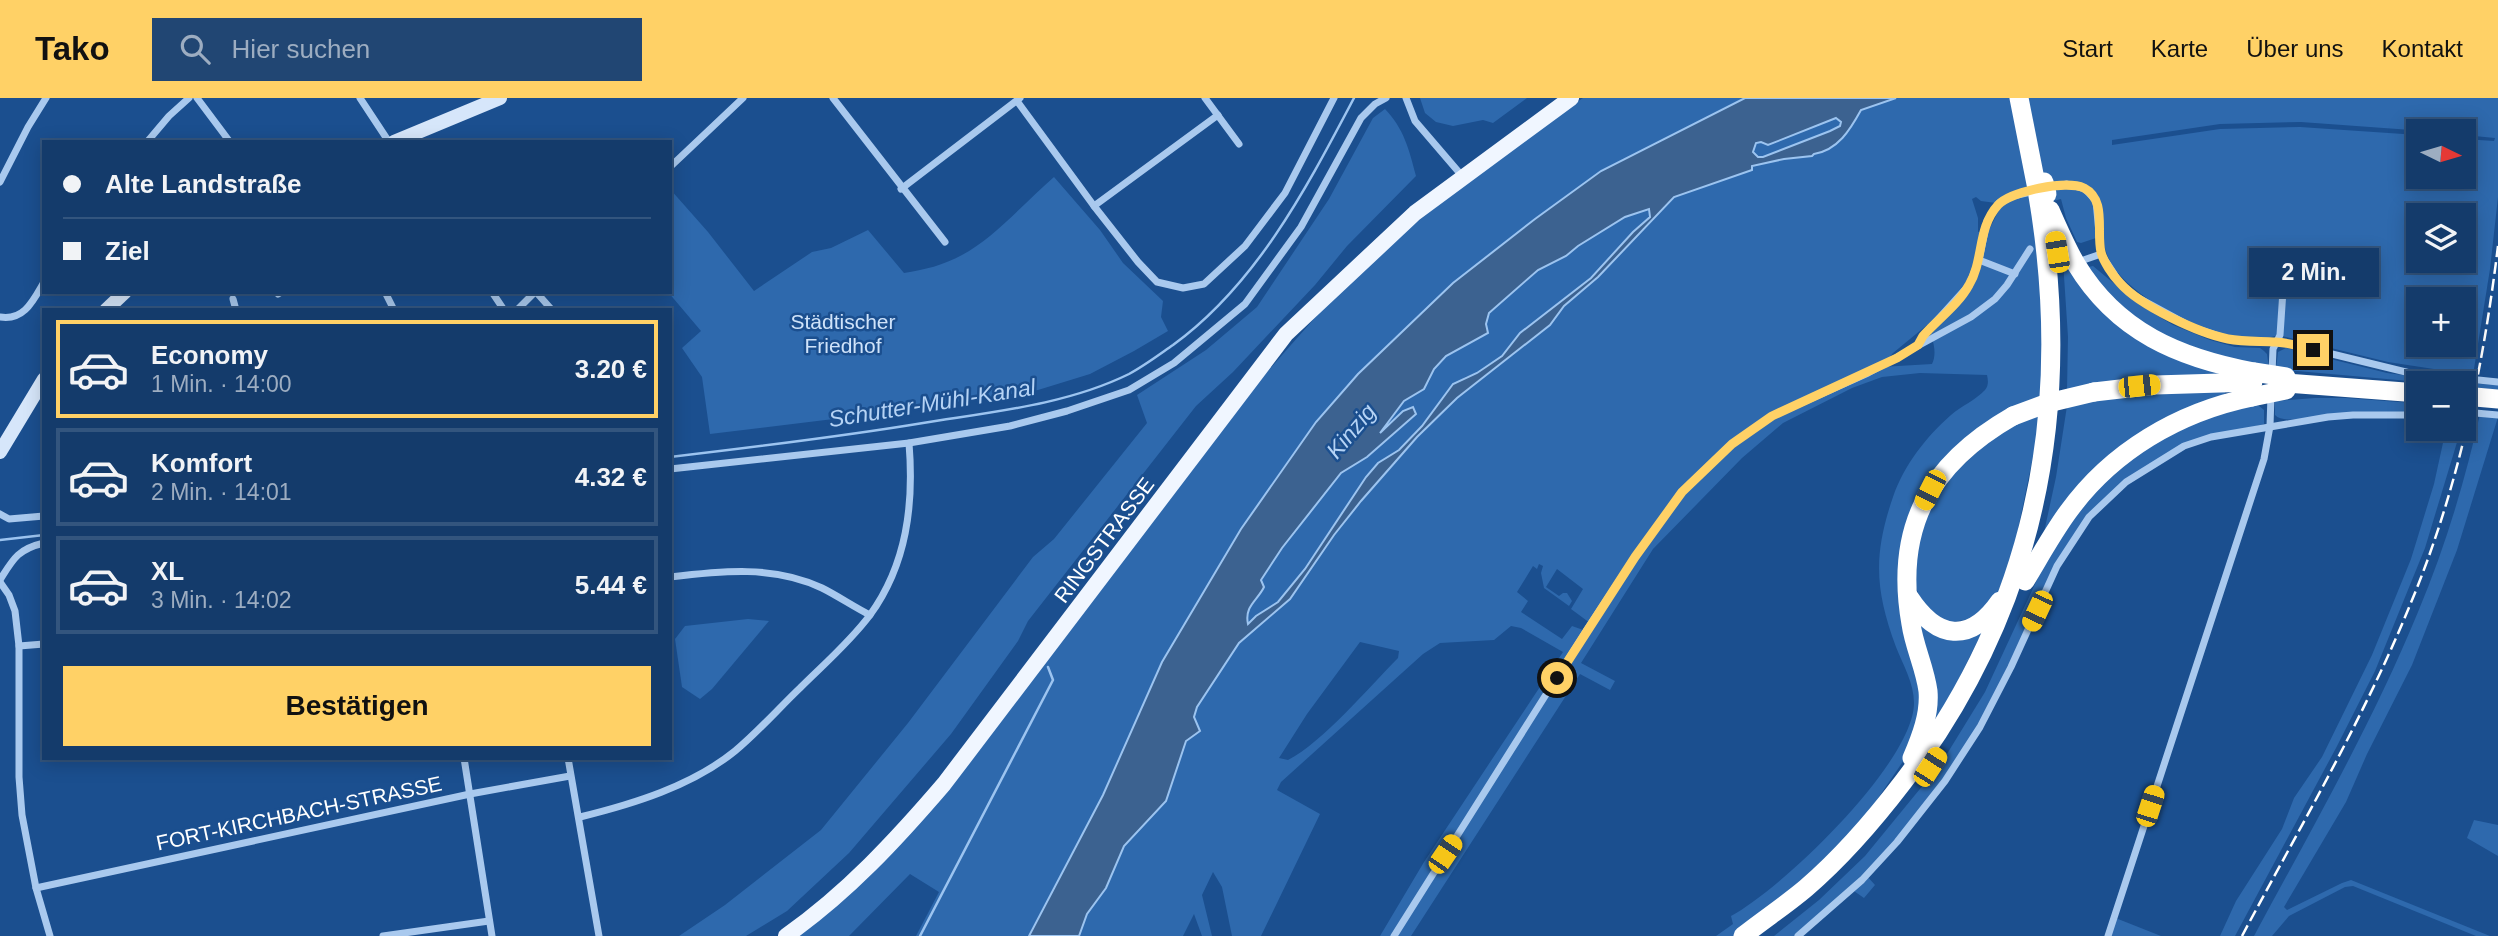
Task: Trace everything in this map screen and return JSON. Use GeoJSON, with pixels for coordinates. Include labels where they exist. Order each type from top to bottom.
{"type":"FeatureCollection","features":[{"type":"Feature","properties":{"kind":"highway"},"geometry":{"type":"LineString","coordinates":[[1761,936],[1813,896],[1869,842],[1930,767],[1979,686],[2011,593],[2039,481],[2049,413],[2052,338],[2043,193],[2019,98]]}},
{"type":"Feature","properties":{"kind":"highway"},"geometry":{"type":"LineString","coordinates":[[2028,98],[2035,158]]}},
{"type":"Feature","properties":{"kind":"highway"},"geometry":{"type":"LineString","coordinates":[[2043,193],[2075,263],[2091,286],[2113,309],[2139,331],[2164,346],[2253,384]]}},
{"type":"Feature","properties":{"kind":"highway"},"geometry":{"type":"LineString","coordinates":[[1907,593],[1926,621],[1950,631],[1968,629],[1979,624],[2011,593],[2069,511],[2110,466],[2130,449],[2186,417],[2212,407],[2253,384]]}},
{"type":"Feature","properties":{"kind":"highway"},"geometry":{"type":"LineString","coordinates":[[1886,804],[1920,740],[1926,718],[1928,691],[1911,626],[1907,593],[1907,554],[1916,520],[1930,490],[1945,469],[1970,444],[2012,416],[2048,403],[2094,392],[2155,385],[2290,384],[2406,392]]}},
{"type":"Feature","properties":{"kind":"highway"},"geometry":{"type":"LineString","coordinates":[[2476,397],[2498,398]]}},
{"type":"Feature","properties":{"kind":"highway"},"geometry":{"type":"LineString","coordinates":[[1742,936],[1806,887],[1886,804],[1948,719],[1980,661],[2011,593]]}},
{"type":"Feature","properties":{"kind":"main road","name":"RINGSTRASSE"},"geometry":{"type":"LineString","coordinates":[[786,936],[824,910],[882,854],[944,784],[1286,334],[1415,213],[1571,98]]}},
{"type":"Feature","properties":{"kind":"street"},"geometry":{"type":"LineString","coordinates":[[0,182],[46,98]]}},
{"type":"Feature","properties":{"kind":"street"},"geometry":{"type":"LineString","coordinates":[[149,140],[189,98]]}},
{"type":"Feature","properties":{"kind":"street"},"geometry":{"type":"LineString","coordinates":[[197,98],[228,140]]}},
{"type":"Feature","properties":{"kind":"street"},"geometry":{"type":"LineString","coordinates":[[399,140],[500,98]]}},
{"type":"Feature","properties":{"kind":"street"},"geometry":{"type":"LineString","coordinates":[[672,165],[743,98]]}},
{"type":"Feature","properties":{"kind":"street"},"geometry":{"type":"LineString","coordinates":[[833,98],[901,189],[945,242]]}},
{"type":"Feature","properties":{"kind":"street"},"geometry":{"type":"LineString","coordinates":[[1205,98],[1239,144]]}},
{"type":"Feature","properties":{"kind":"street"},"geometry":{"type":"LineString","coordinates":[[901,189],[1019,100],[1094,206],[1157,282],[1183,288],[1204,284],[1245,246],[1285,193],[1334,98]]}},
{"type":"Feature","properties":{"kind":"street"},"geometry":{"type":"LineString","coordinates":[[672,470],[909,443],[1010,426],[1067,411],[1129,390],[1174,363],[1245,304],[1301,227],[1361,118],[1386,98]]}},
{"type":"Feature","properties":{"kind":"street"},"geometry":{"type":"LineString","coordinates":[[1406,98],[1415,121],[1463,177]]}},
{"type":"Feature","properties":{"kind":"street"},"geometry":{"type":"LineString","coordinates":[[364,99],[388,140]]}},
{"type":"Feature","properties":{"kind":"street"},"geometry":{"type":"LineString","coordinates":[[1094,206],[1217,115]]}},
{"type":"Feature","properties":{"kind":"street"},"geometry":{"type":"LineString","coordinates":[[1918,345],[1969,285],[1979,260],[1987,221],[1999,203],[2020,194],[2067,184],[2085,189],[2096,201],[2101,254],[2120,284],[2171,317],[2208,334],[2231,340],[2277,342],[2410,373],[2498,382]]}},
{"type":"Feature","properties":{"kind":"street"},"geometry":{"type":"LineString","coordinates":[[1394,936],[1586,631],[1682,492],[1732,444],[1772,416],[1868,373],[1971,317],[1995,299],[2030,249]]}},
{"type":"Feature","properties":{"kind":"street"},"geometry":{"type":"LineString","coordinates":[[2075,263],[2101,254]]}},
{"type":"Feature","properties":{"kind":"street"},"geometry":{"type":"LineString","coordinates":[[1979,260],[2015,274]]}},
{"type":"Feature","properties":{"kind":"street"},"geometry":{"type":"LineString","coordinates":[[2108,936],[2264,459],[2270,426],[2273,349],[2280,335],[2285,261]]}},
{"type":"Feature","properties":{"kind":"street"},"geometry":{"type":"LineString","coordinates":[[0,317],[10,319],[20,315],[31,305],[42,286]]}},
{"type":"Feature","properties":{"kind":"street"},"geometry":{"type":"LineString","coordinates":[[108,308],[123,294]]}},
{"type":"Feature","properties":{"kind":"street"},"geometry":{"type":"LineString","coordinates":[[519,308],[534,294]]}},
{"type":"Feature","properties":{"kind":"street"},"geometry":{"type":"LineString","coordinates":[[538,294],[550,308]]}},
{"type":"Feature","properties":{"kind":"street"},"geometry":{"type":"LineString","coordinates":[[233,299],[235,308]]}},
{"type":"Feature","properties":{"kind":"street"},"geometry":{"type":"LineString","coordinates":[[0,452],[38,401]]}},
{"type":"Feature","properties":{"kind":"street"},"geometry":{"type":"LineString","coordinates":[[2476,413],[2498,415]]}},
{"type":"Feature","properties":{"kind":"street"},"geometry":{"type":"LineString","coordinates":[[1798,936],[1862,880],[1897,842],[1945,781],[1980,727],[2057,566],[2090,517],[2126,482],[2184,446],[2211,437],[2353,415],[2406,415]]}},
{"type":"Feature","properties":{"kind":"street"},"geometry":{"type":"LineString","coordinates":[[580,817],[614,809],[651,795],[714,765],[749,738],[852,636],[884,593],[905,535],[912,491],[909,443]]}},
{"type":"Feature","properties":{"kind":"street"},"geometry":{"type":"LineString","coordinates":[[0,514],[9,519],[42,516]]}},
{"type":"Feature","properties":{"kind":"street"},"geometry":{"type":"LineString","coordinates":[[42,544],[24,548],[13,559],[0,581],[15,611],[19,646],[19,777],[22,815],[36,888],[50,936]]}},
{"type":"Feature","properties":{"kind":"street"},"geometry":{"type":"LineString","coordinates":[[672,577],[726,572],[776,573],[821,588],[870,615]]}},
{"type":"Feature","properties":{"kind":"street"},"geometry":{"type":"LineString","coordinates":[[19,646],[42,644]]}},
{"type":"Feature","properties":{"kind":"street"},"geometry":{"type":"LineString","coordinates":[[464,760],[492,936]]}},
{"type":"Feature","properties":{"kind":"street"},"geometry":{"type":"LineString","coordinates":[[568,760],[599,936]]}},
{"type":"Feature","properties":{"kind":"street","name":"FORT-KIRCHBACH-STRASSE"},"geometry":{"type":"LineString","coordinates":[[36,888],[470,794],[570,776]]}},
{"type":"Feature","properties":{"kind":"street"},"geometry":{"type":"LineString","coordinates":[[383,936],[489,921]]}},
{"type":"Feature","properties":{"kind":"green space"},"geometry":{"type":"Polygon","coordinates":[[[1420,98],[1527,98],[1493,123],[1483,120],[1453,126],[1436,122],[1425,113],[1420,98]]]}},
{"type":"Feature","properties":{"kind":"green space"},"geometry":{"type":"Polygon","coordinates":[[[1583,98],[1745,98],[1601,171],[1535,219],[1453,283],[1358,374],[1316,422],[1241,529],[1162,662],[1103,795],[1028,936],[916,936],[939,892],[910,874],[849,936],[795,936],[843,897],[1245,397],[1320,312],[1413,225],[1542,125],[1583,98]]]}},
{"type":"Feature","properties":{"kind":"green space"},"geometry":{"type":"Polygon","coordinates":[[[1896,98],[2498,98],[2498,197],[2476,356],[2476,287],[2406,287],[2406,357],[2476,357],[2474,371],[2447,371],[2388,362],[2278,335],[2259,339],[2210,330],[2159,306],[2120,275],[2109,259],[2105,246],[2102,206],[2094,207],[2096,238],[2081,243],[2077,242],[2066,218],[2061,199],[2030,207],[2039,237],[2045,397],[2012,409],[1912,515],[1911,651],[1922,707],[1908,754],[1866,816],[1834,851],[1737,936],[1716,936],[1733,924],[1731,916],[1781,880],[1842,822],[1893,757],[1908,728],[1914,696],[1884,608],[1879,572],[1882,537],[1893,497],[1910,463],[1942,424],[1985,390],[1988,384],[1987,375],[1920,373],[1882,377],[1852,388],[1783,423],[1742,458],[1653,549],[1581,663],[1615,681],[1610,690],[1580,674],[1411,936],[1380,936],[1424,862],[1563,652],[1521,628],[1511,626],[1494,640],[1440,643],[1423,654],[1281,782],[1277,790],[1320,814],[1261,936],[1232,936],[1222,887],[1213,872],[1202,895],[1212,936],[1202,936],[1194,914],[1183,936],[1079,936],[1087,914],[1106,888],[1124,846],[1166,801],[1186,741],[1200,731],[1194,717],[1197,707],[1239,643],[1290,599],[1334,535],[1417,437],[1457,398],[1550,325],[1564,306],[1600,275],[1674,197],[1751,170],[1751,166],[1822,152],[1837,144],[1861,110],[1896,98]],[[1976,197],[1972,199],[1978,218],[1978,232],[1989,230],[1999,210],[1996,203],[1981,201],[1976,197]],[[1927,325],[1893,353],[1881,367],[1932,364],[1934,349],[1927,325]],[[1539,564],[1537,569],[1533,566],[1517,592],[1528,601],[1521,612],[1562,639],[1572,626],[1586,631],[1590,623],[1571,609],[1583,589],[1557,569],[1546,587],[1559,596],[1567,593],[1572,601],[1569,606],[1544,588],[1541,573],[1543,566],[1539,564]],[[1360,642],[1307,714],[1279,758],[1288,760],[1316,741],[1398,658],[1399,651],[1360,642]]]}},
{"type":"Feature","properties":{"kind":"green space"},"geometry":{"type":"Polygon","coordinates":[[[1385,109],[1401,132],[1416,176],[1347,246],[1315,285],[1233,372],[1196,406],[1028,621],[1018,641],[951,734],[849,853],[787,911],[746,936],[679,936],[725,905],[821,830],[908,723],[1033,557],[1054,539],[1147,423],[1137,395],[1206,350],[1257,307],[1329,199],[1373,118],[1385,109]]]}},
{"type":"Feature","properties":{"kind":"green space"},"geometry":{"type":"Polygon","coordinates":[[[1836,118],[1841,122],[1840,126],[1830,132],[1763,157],[1758,157],[1753,152],[1756,143],[1768,145],[1836,118]]]}},
{"type":"Feature","properties":{"kind":"green space","name":"Städtischer Friedhof"},"geometry":{"type":"Polygon","coordinates":[[[1054,177],[1100,230],[1123,263],[1163,301],[1161,317],[1168,331],[1090,374],[1038,390],[710,434],[702,377],[682,348],[701,331],[670,294],[672,294],[672,191],[754,291],[812,252],[831,248],[868,230],[904,273],[926,269],[962,255],[1010,219],[1054,177]]]}},
{"type":"Feature","properties":{"kind":"green space"},"geometry":{"type":"Polygon","coordinates":[[[1649,208],[1650,217],[1591,278],[1520,333],[1502,356],[1477,373],[1465,377],[1399,450],[1378,463],[1305,569],[1278,602],[1256,616],[1248,625],[1248,613],[1264,587],[1261,580],[1282,548],[1341,473],[1367,457],[1415,414],[1374,440],[1405,401],[1429,382],[1434,369],[1446,356],[1488,333],[1486,324],[1489,313],[1538,270],[1566,256],[1626,217],[1649,208]]]}},
{"type":"Feature","properties":{"kind":"green space"},"geometry":{"type":"Polygon","coordinates":[[[2067,259],[2082,284],[2223,371],[2223,376],[2067,390],[2068,337],[2063,261],[2067,259]]]}},
{"type":"Feature","properties":{"kind":"green space"},"geometry":{"type":"Polygon","coordinates":[[[2093,266],[2141,306],[2173,325],[2235,347],[2260,348],[2267,354],[2269,368],[2199,355],[2121,310],[2088,267],[2093,266]]]}},
{"type":"Feature","properties":{"kind":"green space"},"geometry":{"type":"Polygon","coordinates":[[[2286,348],[2406,375],[2406,381],[2276,369],[2278,352],[2286,348]]]}},
{"type":"Feature","properties":{"kind":"green space"},"geometry":{"type":"Polygon","coordinates":[[[2476,384],[2498,385],[2498,390],[2476,387],[2476,384]]]}},
{"type":"Feature","properties":{"kind":"green space"},"geometry":{"type":"Polygon","coordinates":[[[2225,391],[2225,394],[2182,414],[2043,537],[2067,406],[2127,394],[2225,391]]]}},
{"type":"Feature","properties":{"kind":"green space"},"geometry":{"type":"Polygon","coordinates":[[[2346,398],[2406,403],[2406,411],[2339,413],[2287,419],[2275,415],[2275,401],[2346,398]]]}},
{"type":"Feature","properties":{"kind":"green space"},"geometry":{"type":"Polygon","coordinates":[[[2253,401],[2264,410],[2264,424],[2184,445],[2125,481],[2072,539],[1979,727],[1944,781],[1866,875],[1875,885],[1864,898],[1851,889],[1797,936],[1774,936],[1819,900],[1865,856],[1942,762],[1985,692],[2048,556],[2070,519],[2109,474],[2186,421],[2253,401]]]}},
{"type":"Feature","properties":{"kind":"green space"},"geometry":{"type":"Polygon","coordinates":[[[2042,413],[2015,544],[1997,596],[1980,617],[1948,623],[1923,606],[1915,585],[1919,538],[1936,497],[1948,479],[2002,429],[2042,413]]]}},
{"type":"Feature","properties":{"kind":"green space"},"geometry":{"type":"Polygon","coordinates":[[[2480,414],[2498,417],[2457,550],[2412,665],[2346,802],[2284,907],[2287,910],[2351,880],[2490,936],[2476,936],[2353,886],[2345,887],[2289,916],[2272,936],[2254,936],[2340,776],[2400,654],[2446,539],[2473,441],[2476,441],[2480,414]]]}},
{"type":"Feature","properties":{"kind":"green space"},"geometry":{"type":"Polygon","coordinates":[[[2443,441],[2457,441],[2425,548],[2375,671],[2235,936],[2220,936],[2236,901],[2282,829],[2294,798],[2322,757],[2372,655],[2411,559],[2434,484],[2443,441]]]}},
{"type":"Feature","properties":{"kind":"green space"},"geometry":{"type":"Polygon","coordinates":[[[1912,610],[1925,626],[1985,626],[1933,731],[1912,610]]]}},
{"type":"Feature","properties":{"kind":"green space"},"geometry":{"type":"Polygon","coordinates":[[[748,619],[769,621],[712,689],[700,699],[682,687],[675,639],[685,626],[748,619]]]}},
{"type":"Feature","properties":{"kind":"green space"},"geometry":{"type":"Polygon","coordinates":[[[2474,820],[2498,825],[2498,856],[2467,838],[2474,820]]]}},
{"type":"Feature","properties":{"kind":"green space"},"geometry":{"type":"Polygon","coordinates":[[[2113,917],[2161,936],[2107,936],[2113,917]]]}},
{"type":"Feature","properties":{"kind":"water","name":"Kinzig"},"geometry":{"type":"Polygon","coordinates":[[[1745,98],[1896,98],[1861,110],[1837,144],[1822,152],[1752,166],[1752,170],[1674,197],[1598,277],[1564,306],[1550,325],[1457,398],[1417,437],[1361,501],[1290,599],[1239,643],[1197,707],[1194,717],[1200,731],[1186,741],[1166,801],[1124,846],[1106,888],[1087,914],[1079,936],[1029,936],[1103,795],[1162,662],[1241,529],[1316,422],[1358,374],[1453,283],[1601,171],[1745,98]],[[1836,118],[1768,145],[1756,143],[1753,152],[1758,157],[1763,157],[1830,131],[1840,126],[1841,122],[1836,118]],[[1649,209],[1625,217],[1566,256],[1538,270],[1489,313],[1486,324],[1488,333],[1446,356],[1434,369],[1424,389],[1404,401],[1380,433],[1403,411],[1413,407],[1416,414],[1367,457],[1341,473],[1282,548],[1261,580],[1264,587],[1248,612],[1248,624],[1278,602],[1305,569],[1366,477],[1378,463],[1399,450],[1422,426],[1453,384],[1477,373],[1502,356],[1520,333],[1591,278],[1650,217],[1649,209]]]}},
{"type":"Feature","properties":{"kind":"waterway","name":"Schutter-Mühl-Kanal"},"geometry":{"type":"LineString","coordinates":[[672,457],[1001,411],[1080,393],[1129,374],[1203,321],[1255,264],[1318,166],[1354,98]]}},
{"type":"Feature","properties":{"kind":"waterway","name":"Schutter-Mühl-Kanal"},"geometry":{"type":"LineString","coordinates":[[0,540],[42,535]]}},
{"type":"Feature","properties":{"kind":"waterway"},"geometry":{"type":"LineString","coordinates":[[920,936],[1053,680],[1048,667]]}},
{"type":"Feature","properties":{"kind":"railway"},"geometry":{"type":"LineString","coordinates":[[2242,936],[2372,690],[2427,562],[2442,518],[2466,428],[2485,338],[2498,246]]}},
{"type":"Feature","properties":{"kind":"route"},"geometry":{"type":"LineString","coordinates":[[1557,678],[1635,557],[1682,492],[1732,444],[1772,416],[1868,373],[1918,345],[1969,285],[1979,260],[1987,221],[1999,203],[2013,196],[2067,184],[2085,189],[2091,193],[2099,210],[2101,254],[2120,284],[2136,296],[2171,317],[2208,334],[2231,340],[2291,344],[2313,350]]}}]}
